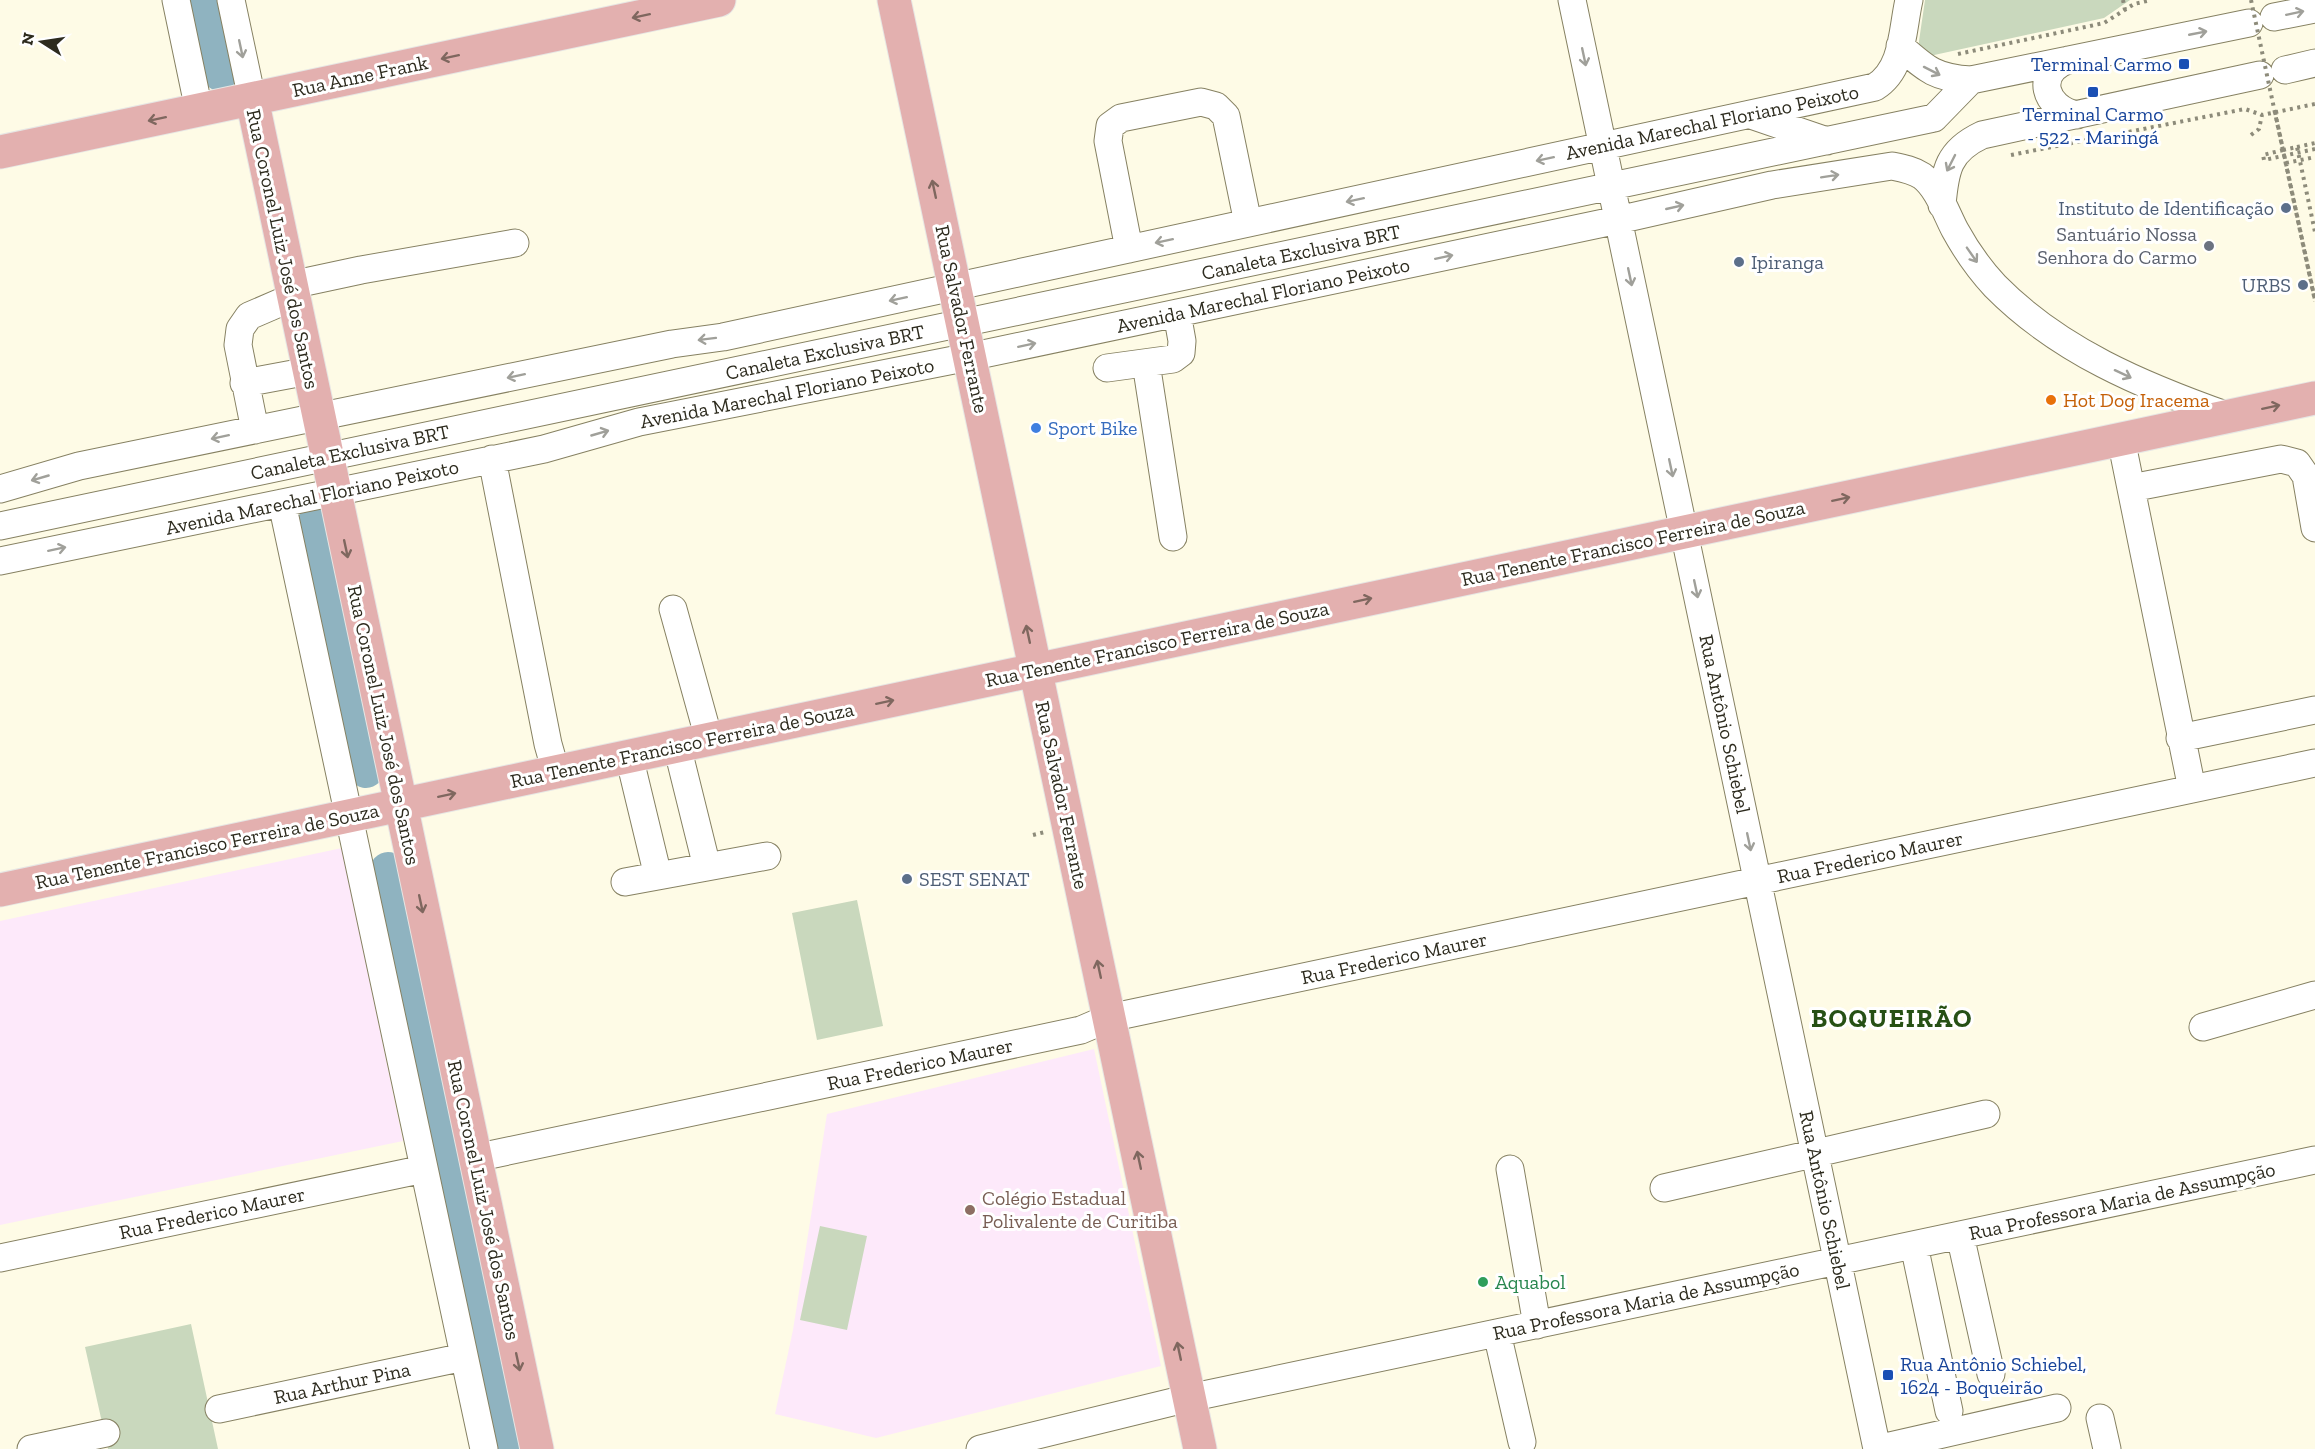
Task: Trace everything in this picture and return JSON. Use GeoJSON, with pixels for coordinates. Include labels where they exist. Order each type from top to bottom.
{"type":"FeatureCollection","features":[{"type":"Feature","properties":{"kind":"main road","name":"Rua Anne Frank"},"geometry":{"type":"LineString","coordinates":[[0,152],[719,0]]}},
{"type":"Feature","properties":{"kind":"main road","name":"Rua Salvador Ferrante"},"geometry":{"type":"LineString","coordinates":[[894,0],[1200,1449]]}},
{"type":"Feature","properties":{"kind":"main road","name":"Rua Coronel Luiz José dos Santos"},"geometry":{"type":"LineString","coordinates":[[252,99],[537,1449]]}},
{"type":"Feature","properties":{"kind":"main road","name":"Rua Tenente Francisco Ferreira de Souza"},"geometry":{"type":"LineString","coordinates":[[0,890],[2315,398]]}},
{"type":"Feature","properties":{"kind":"street"},"geometry":{"type":"LineString","coordinates":[[176,0],[199,110]]}},
{"type":"Feature","properties":{"kind":"street","name":"Rua Coronel Luiz José dos Santos"},"geometry":{"type":"LineString","coordinates":[[231,0],[252,99]]}},
{"type":"Feature","properties":{"kind":"street","name":"Rua Antônio Schiebel"},"geometry":{"type":"LineString","coordinates":[[1572,0],[1877,1449]]}},
{"type":"Feature","properties":{"kind":"street"},"geometry":{"type":"LineString","coordinates":[[1909,0],[1900,46],[1926,69],[1940,76],[1971,80],[2068,60],[2258,13],[2315,9]]}},
{"type":"Feature","properties":{"kind":"street","name":"Avenida Marechal Floriano Peixoto"},"geometry":{"type":"LineString","coordinates":[[0,489],[79,466],[672,344],[723,337],[1875,87],[1892,73],[1900,46]]}},
{"type":"Feature","properties":{"kind":"street"},"geometry":{"type":"LineString","coordinates":[[2068,60],[2059,63],[2051,71],[2047,91],[2058,108],[2067,113],[2077,114]]}},
{"type":"Feature","properties":{"kind":"street"},"geometry":{"type":"LineString","coordinates":[[2228,416],[2164,393],[2123,374],[2074,348],[2040,326],[1992,283],[1972,258],[1942,205],[1945,178],[1950,161],[1970,141],[1982,135],[2315,63]]}},
{"type":"Feature","properties":{"kind":"street"},"geometry":{"type":"LineString","coordinates":[[1971,80],[1934,118],[1982,135]]}},
{"type":"Feature","properties":{"kind":"street"},"geometry":{"type":"LineString","coordinates":[[1129,249],[1108,141],[1110,126],[1121,118],[1202,102],[1216,106],[1226,116],[1248,223]]}},
{"type":"Feature","properties":{"kind":"street"},"geometry":{"type":"LineString","coordinates":[[1750,114],[1827,141]]}},
{"type":"Feature","properties":{"kind":"street","name":"Canaleta Exclusiva BRT"},"geometry":{"type":"LineString","coordinates":[[0,526],[1934,118]]}},
{"type":"Feature","properties":{"kind":"street","name":"Canaleta Exclusiva BRT"},"geometry":{"type":"LineString","coordinates":[[1772,185],[1827,141]]}},
{"type":"Feature","properties":{"kind":"street","name":"Avenida Marechal Floriano Peixoto"},"geometry":{"type":"LineString","coordinates":[[0,561],[563,444],[639,422],[969,357],[1618,220],[1772,185],[1892,166],[1908,169],[1922,177],[1933,189],[1942,205]]}},
{"type":"Feature","properties":{"kind":"street"},"geometry":{"type":"LineString","coordinates":[[255,430],[238,345],[240,329],[249,316],[292,291],[361,270],[515,243]]}},
{"type":"Feature","properties":{"kind":"street"},"geometry":{"type":"LineString","coordinates":[[1107,369],[1173,359],[1181,353],[1182,341],[1177,313]]}},
{"type":"Feature","properties":{"kind":"street"},"geometry":{"type":"LineString","coordinates":[[1146,363],[1173,537]]}},
{"type":"Feature","properties":{"kind":"street"},"geometry":{"type":"LineString","coordinates":[[244,383],[309,371]]}},
{"type":"Feature","properties":{"kind":"street"},"geometry":{"type":"LineString","coordinates":[[2121,439],[2192,789]]}},
{"type":"Feature","properties":{"kind":"street"},"geometry":{"type":"LineString","coordinates":[[492,459],[546,733],[556,772]]}},
{"type":"Feature","properties":{"kind":"street"},"geometry":{"type":"LineString","coordinates":[[2131,488],[2282,459],[2297,463],[2306,476],[2315,528]]}},
{"type":"Feature","properties":{"kind":"street"},"geometry":{"type":"LineString","coordinates":[[282,503],[484,1449]]}},
{"type":"Feature","properties":{"kind":"street"},"geometry":{"type":"LineString","coordinates":[[673,609],[709,739]]}},
{"type":"Feature","properties":{"kind":"street"},"geometry":{"type":"LineString","coordinates":[[2180,738],[2315,710]]}},
{"type":"Feature","properties":{"kind":"street"},"geometry":{"type":"LineString","coordinates":[[677,746],[707,867]]}},
{"type":"Feature","properties":{"kind":"street"},"geometry":{"type":"LineString","coordinates":[[629,756],[658,876]]}},
{"type":"Feature","properties":{"kind":"street","name":"Rua Frederico Maurer"},"geometry":{"type":"LineString","coordinates":[[475,1158],[1069,1032],[1109,1018],[2315,763]]}},
{"type":"Feature","properties":{"kind":"street"},"geometry":{"type":"LineString","coordinates":[[625,882],[767,856]]}},
{"type":"Feature","properties":{"kind":"street"},"geometry":{"type":"LineString","coordinates":[[2203,1027],[2315,994]]}},
{"type":"Feature","properties":{"kind":"street"},"geometry":{"type":"LineString","coordinates":[[1664,1188],[1986,1114]]}},
{"type":"Feature","properties":{"kind":"street","name":"Rua Professora Maria de Assumpção"},"geometry":{"type":"LineString","coordinates":[[980,1449],[1028,1444],[1189,1398],[2315,1160]]}},
{"type":"Feature","properties":{"kind":"street","name":"Rua Frederico Maurer"},"geometry":{"type":"LineString","coordinates":[[0,1258],[424,1168]]}},
{"type":"Feature","properties":{"kind":"street"},"geometry":{"type":"LineString","coordinates":[[1510,1170],[1537,1324]]}},
{"type":"Feature","properties":{"kind":"street"},"geometry":{"type":"LineString","coordinates":[[1960,1235],[1991,1374]]}},
{"type":"Feature","properties":{"kind":"street"},"geometry":{"type":"LineString","coordinates":[[1914,1245],[1949,1411]]}},
{"type":"Feature","properties":{"kind":"street"},"geometry":{"type":"LineString","coordinates":[[1497,1333],[1522,1442]]}},
{"type":"Feature","properties":{"kind":"street","name":"Rua Arthur Pina"},"geometry":{"type":"LineString","coordinates":[[219,1409],[464,1357]]}},
{"type":"Feature","properties":{"kind":"street"},"geometry":{"type":"LineString","coordinates":[[1877,1449],[2057,1408]]}},
{"type":"Feature","properties":{"kind":"street"},"geometry":{"type":"LineString","coordinates":[[2100,1418],[2107,1449]]}},
{"type":"Feature","properties":{"kind":"street"},"geometry":{"type":"LineString","coordinates":[[30,1449],[106,1433]]}},
{"type":"Feature","properties":{"kind":"path"},"geometry":{"type":"LineString","coordinates":[[2123,0],[2125,10]]}},
{"type":"Feature","properties":{"kind":"path"},"geometry":{"type":"LineString","coordinates":[[1948,56],[2104,23],[2134,4],[2151,0]]}},
{"type":"Feature","properties":{"kind":"path"},"geometry":{"type":"LineString","coordinates":[[2258,13],[2286,164],[2315,301]]}},
{"type":"Feature","properties":{"kind":"path"},"geometry":{"type":"LineString","coordinates":[[2005,156],[2245,109],[2262,115],[2315,104]]}},
{"type":"Feature","properties":{"kind":"path"},"geometry":{"type":"LineString","coordinates":[[2275,112],[2315,301]]}},
{"type":"Feature","properties":{"kind":"path"},"geometry":{"type":"LineString","coordinates":[[2251,135],[2259,129],[2262,115]]}},
{"type":"Feature","properties":{"kind":"path"},"geometry":{"type":"LineString","coordinates":[[2284,153],[2315,143]]}},
{"type":"Feature","properties":{"kind":"path"},"geometry":{"type":"LineString","coordinates":[[2297,147],[2315,232]]}},
{"type":"Feature","properties":{"kind":"path"},"geometry":{"type":"LineString","coordinates":[[2284,153],[2315,149]]}},
{"type":"Feature","properties":{"kind":"path"},"geometry":{"type":"LineString","coordinates":[[2286,164],[2315,157]]}},
{"type":"Feature","properties":{"kind":"shaded area"},"geometry":{"type":"Polygon","coordinates":[[[342,848],[403,1141],[0,1225],[0,921],[342,848]]]}},
{"type":"Feature","properties":{"kind":"shaded area","name":"Colégio Estadual Polivalente de Curitiba"},"geometry":{"type":"Polygon","coordinates":[[[1094,1049],[1161,1366],[876,1438],[775,1414],[793,1330],[827,1114],[1094,1049]]]}},
{"type":"Feature","properties":{"kind":"green space"},"geometry":{"type":"Polygon","coordinates":[[[1925,0],[2130,0],[2104,18],[1925,57],[1919,49],[1919,41],[1925,0]]]}},
{"type":"Feature","properties":{"kind":"green space"},"geometry":{"type":"Polygon","coordinates":[[[857,900],[883,1026],[817,1040],[792,913],[857,900]]]}},
{"type":"Feature","properties":{"kind":"green space"},"geometry":{"type":"Polygon","coordinates":[[[820,1226],[867,1236],[847,1330],[800,1320],[820,1226]]]}},
{"type":"Feature","properties":{"kind":"green space"},"geometry":{"type":"Polygon","coordinates":[[[191,1324],[218,1449],[108,1449],[85,1347],[191,1324]]]}},
{"type":"Feature","properties":{"kind":"waterway"},"geometry":{"type":"LineString","coordinates":[[205,0],[220,73]]}},
{"type":"Feature","properties":{"kind":"waterway"},"geometry":{"type":"LineString","coordinates":[[314,525],[366,770]]}},
{"type":"Feature","properties":{"kind":"waterway"},"geometry":{"type":"LineString","coordinates":[[388,870],[510,1449]]}},
{"type":"Feature","properties":{"kind":"place","name":"Terminal Carmo"},"geometry":{"type":"Point","coordinates":[2184,64]}},
{"type":"Feature","properties":{"kind":"place","name":"Terminal Carmo - 522 - Maringá"},"geometry":{"type":"Point","coordinates":[2093,92]}},
{"type":"Feature","properties":{"kind":"place","name":"Instituto de Identificação"},"geometry":{"type":"Point","coordinates":[2286,208]}},
{"type":"Feature","properties":{"kind":"place","name":"Santuário Nossa Senhora do Carmo"},"geometry":{"type":"Point","coordinates":[2209,246]}},
{"type":"Feature","properties":{"kind":"place","name":"Ipiranga"},"geometry":{"type":"Point","coordinates":[1739,262]}},
{"type":"Feature","properties":{"kind":"place","name":"URBS"},"geometry":{"type":"Point","coordinates":[2303,285]}},
{"type":"Feature","properties":{"kind":"place","name":"Hot Dog Iracema"},"geometry":{"type":"Point","coordinates":[2051,400]}},
{"type":"Feature","properties":{"kind":"place","name":"Sport Bike"},"geometry":{"type":"Point","coordinates":[1036,428]}},
{"type":"Feature","properties":{"kind":"place","name":"SEST SENAT"},"geometry":{"type":"Point","coordinates":[907,879]}},
{"type":"Feature","properties":{"kind":"place","name":"Colégio Estadual Polivalente de Curitiba"},"geometry":{"type":"Point","coordinates":[970,1210]}},
{"type":"Feature","properties":{"kind":"place","name":"Aquabol"},"geometry":{"type":"Point","coordinates":[1483,1282]}},
{"type":"Feature","properties":{"kind":"place","name":"Rua Antônio Schiebel, 1624 - Boqueirão"},"geometry":{"type":"Point","coordinates":[1888,1375]}},
{"type":"Feature","properties":{"kind":"district","name":"BOQUEIRÃO"},"geometry":{"type":"Point","coordinates":[1892,1018]}}]}
